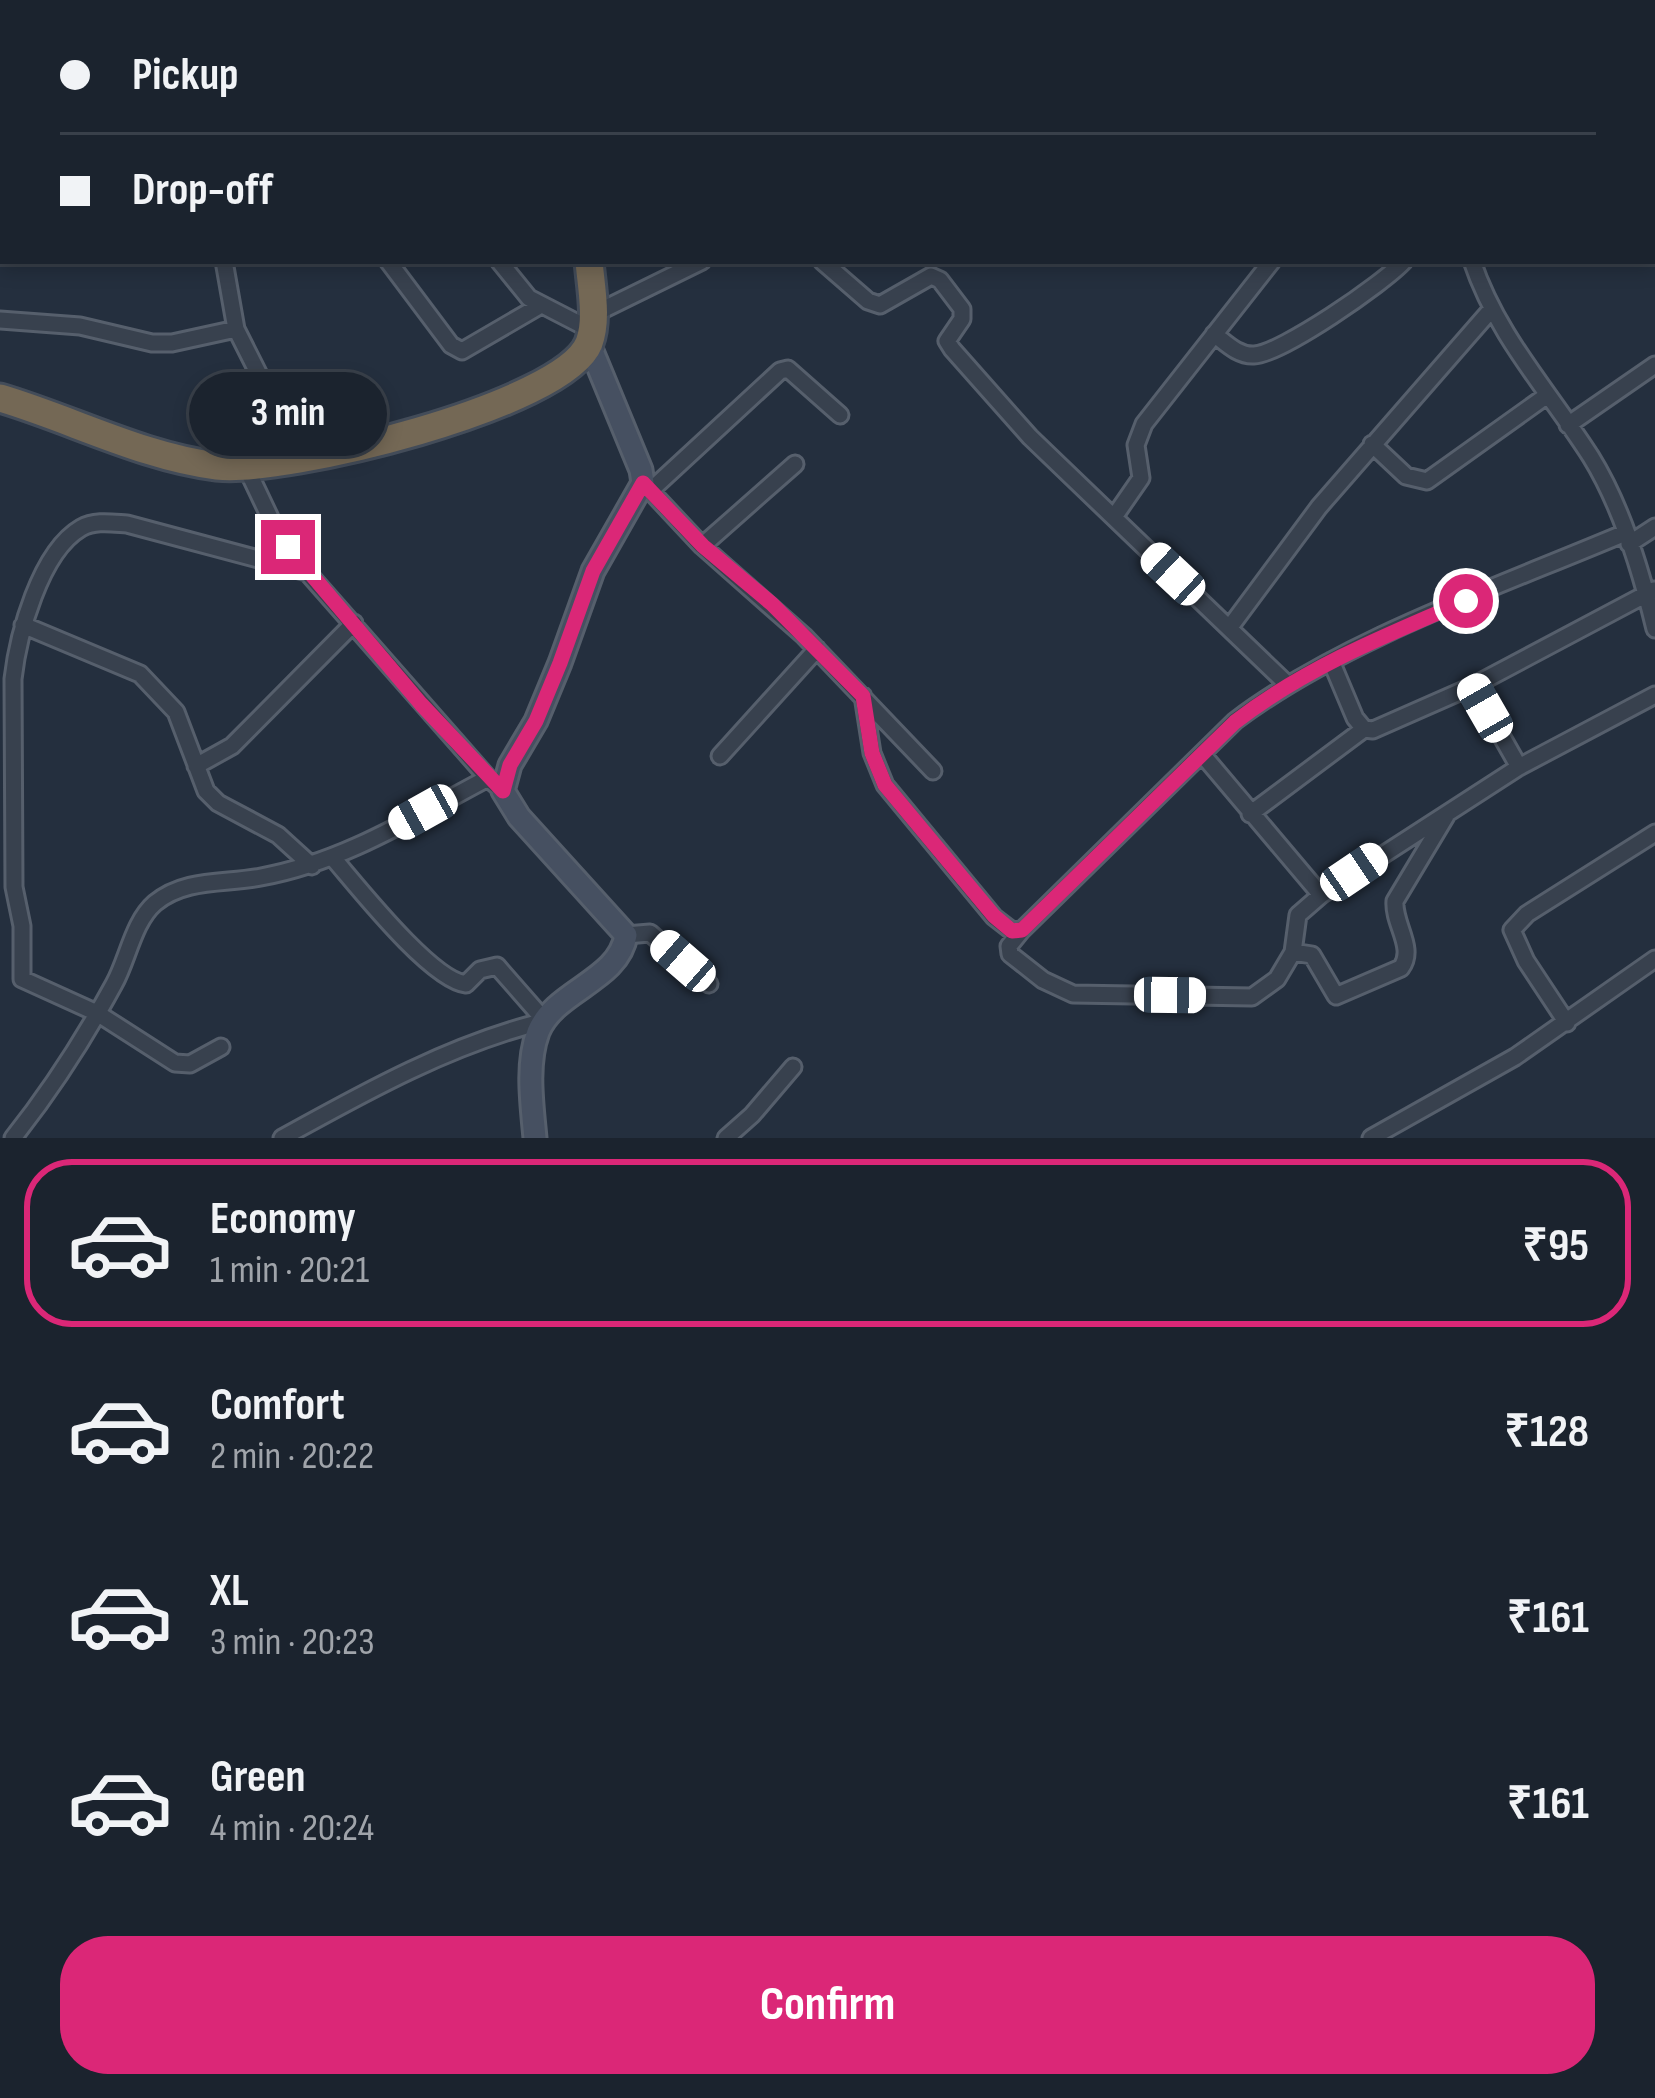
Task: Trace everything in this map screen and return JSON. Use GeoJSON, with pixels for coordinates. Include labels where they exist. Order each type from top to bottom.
{"type":"FeatureCollection","features":[{"type":"Feature","properties":{"kind":"highway"},"geometry":{"type":"LineString","coordinates":[[0,398],[186,460],[246,467],[302,460],[438,424],[541,386],[577,360],[591,330],[590,264]]}},
{"type":"Feature","properties":{"kind":"street"},"geometry":{"type":"LineString","coordinates":[[225,264],[236,329],[302,460]]}},
{"type":"Feature","properties":{"kind":"street"},"geometry":{"type":"LineString","coordinates":[[390,264],[452,345],[462,351],[541,305]]}},
{"type":"Feature","properties":{"kind":"street"},"geometry":{"type":"LineString","coordinates":[[501,264],[529,298],[591,330],[647,487],[703,546],[817,649],[933,771]]}},
{"type":"Feature","properties":{"kind":"street"},"geometry":{"type":"LineString","coordinates":[[591,330],[697,264]]}},
{"type":"Feature","properties":{"kind":"street"},"geometry":{"type":"LineString","coordinates":[[825,264],[868,301],[880,304],[928,268],[962,310],[962,319],[947,341],[952,350],[1011,418],[1288,685]]}},
{"type":"Feature","properties":{"kind":"street"},"geometry":{"type":"LineString","coordinates":[[1114,517],[1141,478],[1136,445],[1144,424],[1270,264]]}},
{"type":"Feature","properties":{"kind":"street"},"geometry":{"type":"LineString","coordinates":[[1214,334],[1239,352],[1263,354],[1369,292],[1401,264]]}},
{"type":"Feature","properties":{"kind":"street"},"geometry":{"type":"LineString","coordinates":[[1473,264],[1490,311],[1598,470],[1651,591],[1655,629]]}},
{"type":"Feature","properties":{"kind":"street"},"geometry":{"type":"LineString","coordinates":[[1230,626],[1372,445],[1490,311]]}},
{"type":"Feature","properties":{"kind":"street"},"geometry":{"type":"LineString","coordinates":[[0,320],[80,326],[152,343],[236,329]]}},
{"type":"Feature","properties":{"kind":"street"},"geometry":{"type":"LineString","coordinates":[[1568,425],[1655,365]]}},
{"type":"Feature","properties":{"kind":"street"},"geometry":{"type":"LineString","coordinates":[[13,1138],[61,1078],[151,906],[191,885],[312,866],[495,784],[536,721],[593,571],[647,487],[780,371],[793,374],[839,416]]}},
{"type":"Feature","properties":{"kind":"street"},"geometry":{"type":"LineString","coordinates":[[1372,445],[1406,476],[1427,481],[1546,396]]}},
{"type":"Feature","properties":{"kind":"street"},"geometry":{"type":"LineString","coordinates":[[703,546],[795,464]]}},
{"type":"Feature","properties":{"kind":"street"},"geometry":{"type":"LineString","coordinates":[[246,467],[274,526],[308,572],[626,935]]}},
{"type":"Feature","properties":{"kind":"street"},"geometry":{"type":"LineString","coordinates":[[221,1047],[182,1065],[98,1013],[29,983],[20,973],[22,926],[14,887],[13,679],[23,625],[62,546],[82,527],[101,522],[127,524],[308,572]]}},
{"type":"Feature","properties":{"kind":"street"},"geometry":{"type":"LineString","coordinates":[[1655,527],[1331,661],[1288,685],[1235,722],[1022,930],[1009,950],[1020,965],[1073,994],[1252,997],[1277,979],[1293,952],[1298,915],[1321,895],[1519,767],[1655,695]]}},
{"type":"Feature","properties":{"kind":"street"},"geometry":{"type":"LineString","coordinates":[[1331,661],[1354,718],[1364,729],[1373,730],[1473,686],[1651,591]]}},
{"type":"Feature","properties":{"kind":"street"},"geometry":{"type":"LineString","coordinates":[[196,766],[232,746],[354,623]]}},
{"type":"Feature","properties":{"kind":"street"},"geometry":{"type":"LineString","coordinates":[[23,625],[140,674],[176,712],[206,791],[218,803],[278,835],[312,866]]}},
{"type":"Feature","properties":{"kind":"street"},"geometry":{"type":"LineString","coordinates":[[720,756],[817,649]]}},
{"type":"Feature","properties":{"kind":"street"},"geometry":{"type":"LineString","coordinates":[[1473,686],[1519,767]]}},
{"type":"Feature","properties":{"kind":"street"},"geometry":{"type":"LineString","coordinates":[[863,696],[872,753],[885,785],[1002,925],[1022,930]]}},
{"type":"Feature","properties":{"kind":"street"},"geometry":{"type":"LineString","coordinates":[[1250,814],[1364,729]]}},
{"type":"Feature","properties":{"kind":"street"},"geometry":{"type":"LineString","coordinates":[[1202,754],[1321,895]]}},
{"type":"Feature","properties":{"kind":"street"},"geometry":{"type":"LineString","coordinates":[[1293,952],[1312,955],[1336,996],[1406,964],[1395,901],[1449,811]]}},
{"type":"Feature","properties":{"kind":"street"},"geometry":{"type":"LineString","coordinates":[[1567,1023],[1526,961],[1512,930],[1527,914],[1655,832]]}},
{"type":"Feature","properties":{"kind":"street"},"geometry":{"type":"LineString","coordinates":[[333,858],[418,952],[452,980],[466,984],[480,970],[496,966],[545,1021]]}},
{"type":"Feature","properties":{"kind":"street"},"geometry":{"type":"LineString","coordinates":[[626,935],[650,933],[709,984]]}},
{"type":"Feature","properties":{"kind":"street"},"geometry":{"type":"LineString","coordinates":[[535,1138],[533,1060],[538,1034],[545,1021],[620,956],[626,935]]}},
{"type":"Feature","properties":{"kind":"street"},"geometry":{"type":"LineString","coordinates":[[1371,1138],[1567,1023],[1655,959]]}},
{"type":"Feature","properties":{"kind":"street"},"geometry":{"type":"LineString","coordinates":[[282,1138],[422,1066],[505,1031],[545,1021]]}},
{"type":"Feature","properties":{"kind":"street"},"geometry":{"type":"LineString","coordinates":[[726,1138],[793,1067]]}},
{"type":"Feature","properties":{"kind":"route"},"geometry":{"type":"LineString","coordinates":[[288,547],[421,704],[503,791],[510,765],[536,721],[560,663],[593,571],[643,483],[863,696],[872,753],[885,785],[994,916],[1012,931],[1022,930],[1257,704],[1331,661],[1466,601]]}}]}
